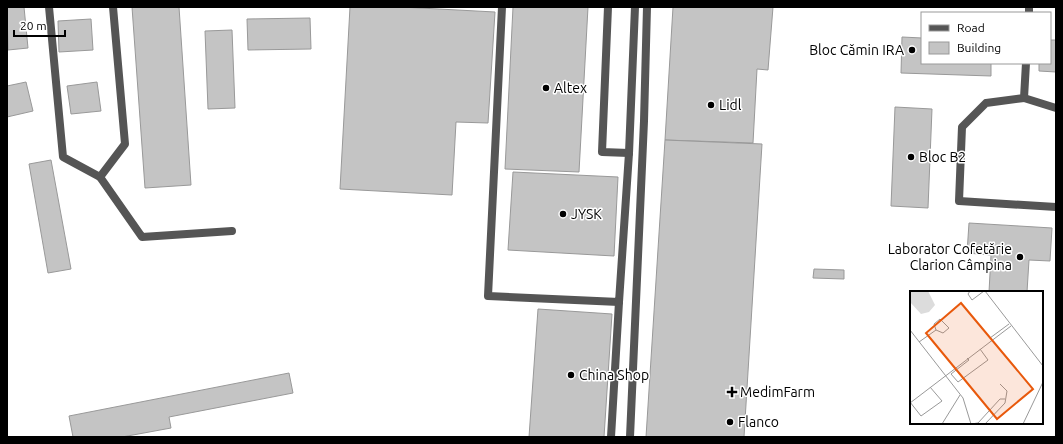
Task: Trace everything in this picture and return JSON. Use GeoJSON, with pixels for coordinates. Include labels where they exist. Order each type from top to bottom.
{"type":"FeatureCollection","features":[{"type":"Feature","properties":{"kind":"street"},"geometry":{"type":"LineString","coordinates":[[49,7],[63,157],[100,177],[142,237],[232,231]]}},
{"type":"Feature","properties":{"kind":"street"},"geometry":{"type":"LineString","coordinates":[[100,177],[125,144],[113,7]]}},
{"type":"Feature","properties":{"kind":"street"},"geometry":{"type":"LineString","coordinates":[[502,7],[488,296],[619,302]]}},
{"type":"Feature","properties":{"kind":"street"},"geometry":{"type":"LineString","coordinates":[[608,7],[602,152],[629,153]]}},
{"type":"Feature","properties":{"kind":"street"},"geometry":{"type":"LineString","coordinates":[[611,437],[629,153],[635,7]]}},
{"type":"Feature","properties":{"kind":"street"},"geometry":{"type":"LineString","coordinates":[[630,437],[644,120],[647,7]]}},
{"type":"Feature","properties":{"kind":"street"},"geometry":{"type":"LineString","coordinates":[[1024,98],[1026,64]]}},
{"type":"Feature","properties":{"kind":"street"},"geometry":{"type":"LineString","coordinates":[[1056,108],[1024,98],[986,103],[962,127],[959,201],[1056,207]]}},
{"type":"Feature","properties":{"kind":"building"},"geometry":{"type":"Polygon","coordinates":[[[7,7],[24,7],[28,48],[8,50],[7,7]]]}},
{"type":"Feature","properties":{"kind":"building"},"geometry":{"type":"Polygon","coordinates":[[[132,7],[179,7],[191,185],[145,188],[132,7]]]}},
{"type":"Feature","properties":{"kind":"building"},"geometry":{"type":"Polygon","coordinates":[[[350,7],[401,7],[495,12],[488,123],[456,122],[452,195],[340,189],[350,7]]]}},
{"type":"Feature","properties":{"kind":"building","name":"Altex"},"geometry":{"type":"Polygon","coordinates":[[[513,7],[588,7],[579,172],[505,169],[513,7]]]}},
{"type":"Feature","properties":{"kind":"building","name":"Lidl"},"geometry":{"type":"Polygon","coordinates":[[[673,7],[773,7],[768,70],[757,69],[753,143],[665,140],[673,7]]]}},
{"type":"Feature","properties":{"kind":"building"},"geometry":{"type":"Polygon","coordinates":[[[310,18],[311,49],[248,50],[247,19],[310,18]]]}},
{"type":"Feature","properties":{"kind":"building"},"geometry":{"type":"Polygon","coordinates":[[[91,19],[93,50],[59,52],[58,21],[91,19]]]}},
{"type":"Feature","properties":{"kind":"building"},"geometry":{"type":"Polygon","coordinates":[[[232,30],[235,108],[208,109],[205,31],[232,30]]]}},
{"type":"Feature","properties":{"kind":"building","name":"Bloc Cămin IRA"},"geometry":{"type":"Polygon","coordinates":[[[902,37],[921,38],[921,64],[991,64],[991,76],[901,73],[902,37]]]}},
{"type":"Feature","properties":{"kind":"building"},"geometry":{"type":"Polygon","coordinates":[[[1051,40],[1056,40],[1056,72],[1039,71],[1039,64],[1051,64],[1051,40]]]}},
{"type":"Feature","properties":{"kind":"building"},"geometry":{"type":"Polygon","coordinates":[[[26,82],[33,111],[7,117],[7,86],[26,82]]]}},
{"type":"Feature","properties":{"kind":"building"},"geometry":{"type":"Polygon","coordinates":[[[97,82],[101,111],[71,114],[67,86],[97,82]]]}},
{"type":"Feature","properties":{"kind":"building","name":"Bloc B2"},"geometry":{"type":"Polygon","coordinates":[[[895,107],[932,109],[928,208],[891,206],[895,107]]]}},
{"type":"Feature","properties":{"kind":"building"},"geometry":{"type":"Polygon","coordinates":[[[665,140],[762,144],[744,437],[646,437],[665,140]]]}},
{"type":"Feature","properties":{"kind":"building"},"geometry":{"type":"Polygon","coordinates":[[[51,160],[71,269],[48,273],[29,164],[51,160]]]}},
{"type":"Feature","properties":{"kind":"building","name":"JYSK"},"geometry":{"type":"Polygon","coordinates":[[[513,172],[618,177],[614,256],[508,250],[513,172]]]}},
{"type":"Feature","properties":{"kind":"building","name":"Laborator Cofetărie Clarion Câmpina"},"geometry":{"type":"Polygon","coordinates":[[[969,223],[1052,228],[1050,261],[1029,260],[1027,291],[989,291],[991,255],[967,253],[969,223]]]}},
{"type":"Feature","properties":{"kind":"building"},"geometry":{"type":"Polygon","coordinates":[[[814,269],[844,270],[844,279],[813,278],[814,269]]]}},
{"type":"Feature","properties":{"kind":"building","name":"China Shop"},"geometry":{"type":"Polygon","coordinates":[[[538,309],[612,314],[604,437],[529,437],[538,309]]]}},
{"type":"Feature","properties":{"kind":"building"},"geometry":{"type":"Polygon","coordinates":[[[289,373],[293,393],[169,417],[171,428],[122,437],[73,437],[69,416],[289,373]]]}},
{"type":"Feature","properties":{"kind":"place","name":"Bloc Cămin IRA"},"geometry":{"type":"Point","coordinates":[912,50]}},
{"type":"Feature","properties":{"kind":"place","name":"Altex"},"geometry":{"type":"Point","coordinates":[546,88]}},
{"type":"Feature","properties":{"kind":"place","name":"Lidl"},"geometry":{"type":"Point","coordinates":[711,105]}},
{"type":"Feature","properties":{"kind":"place","name":"Bloc B2"},"geometry":{"type":"Point","coordinates":[911,157]}},
{"type":"Feature","properties":{"kind":"place","name":"JYSK"},"geometry":{"type":"Point","coordinates":[563,214]}},
{"type":"Feature","properties":{"kind":"place","name":"Laborator Cofetărie Clarion Câmpina"},"geometry":{"type":"Point","coordinates":[1020,257]}},
{"type":"Feature","properties":{"kind":"place","name":"China Shop"},"geometry":{"type":"Point","coordinates":[571,375]}},
{"type":"Feature","properties":{"kind":"place","name":"MedimFarm"},"geometry":{"type":"Point","coordinates":[732,392]}},
{"type":"Feature","properties":{"kind":"place","name":"Flanco"},"geometry":{"type":"Point","coordinates":[730,422]}}]}
